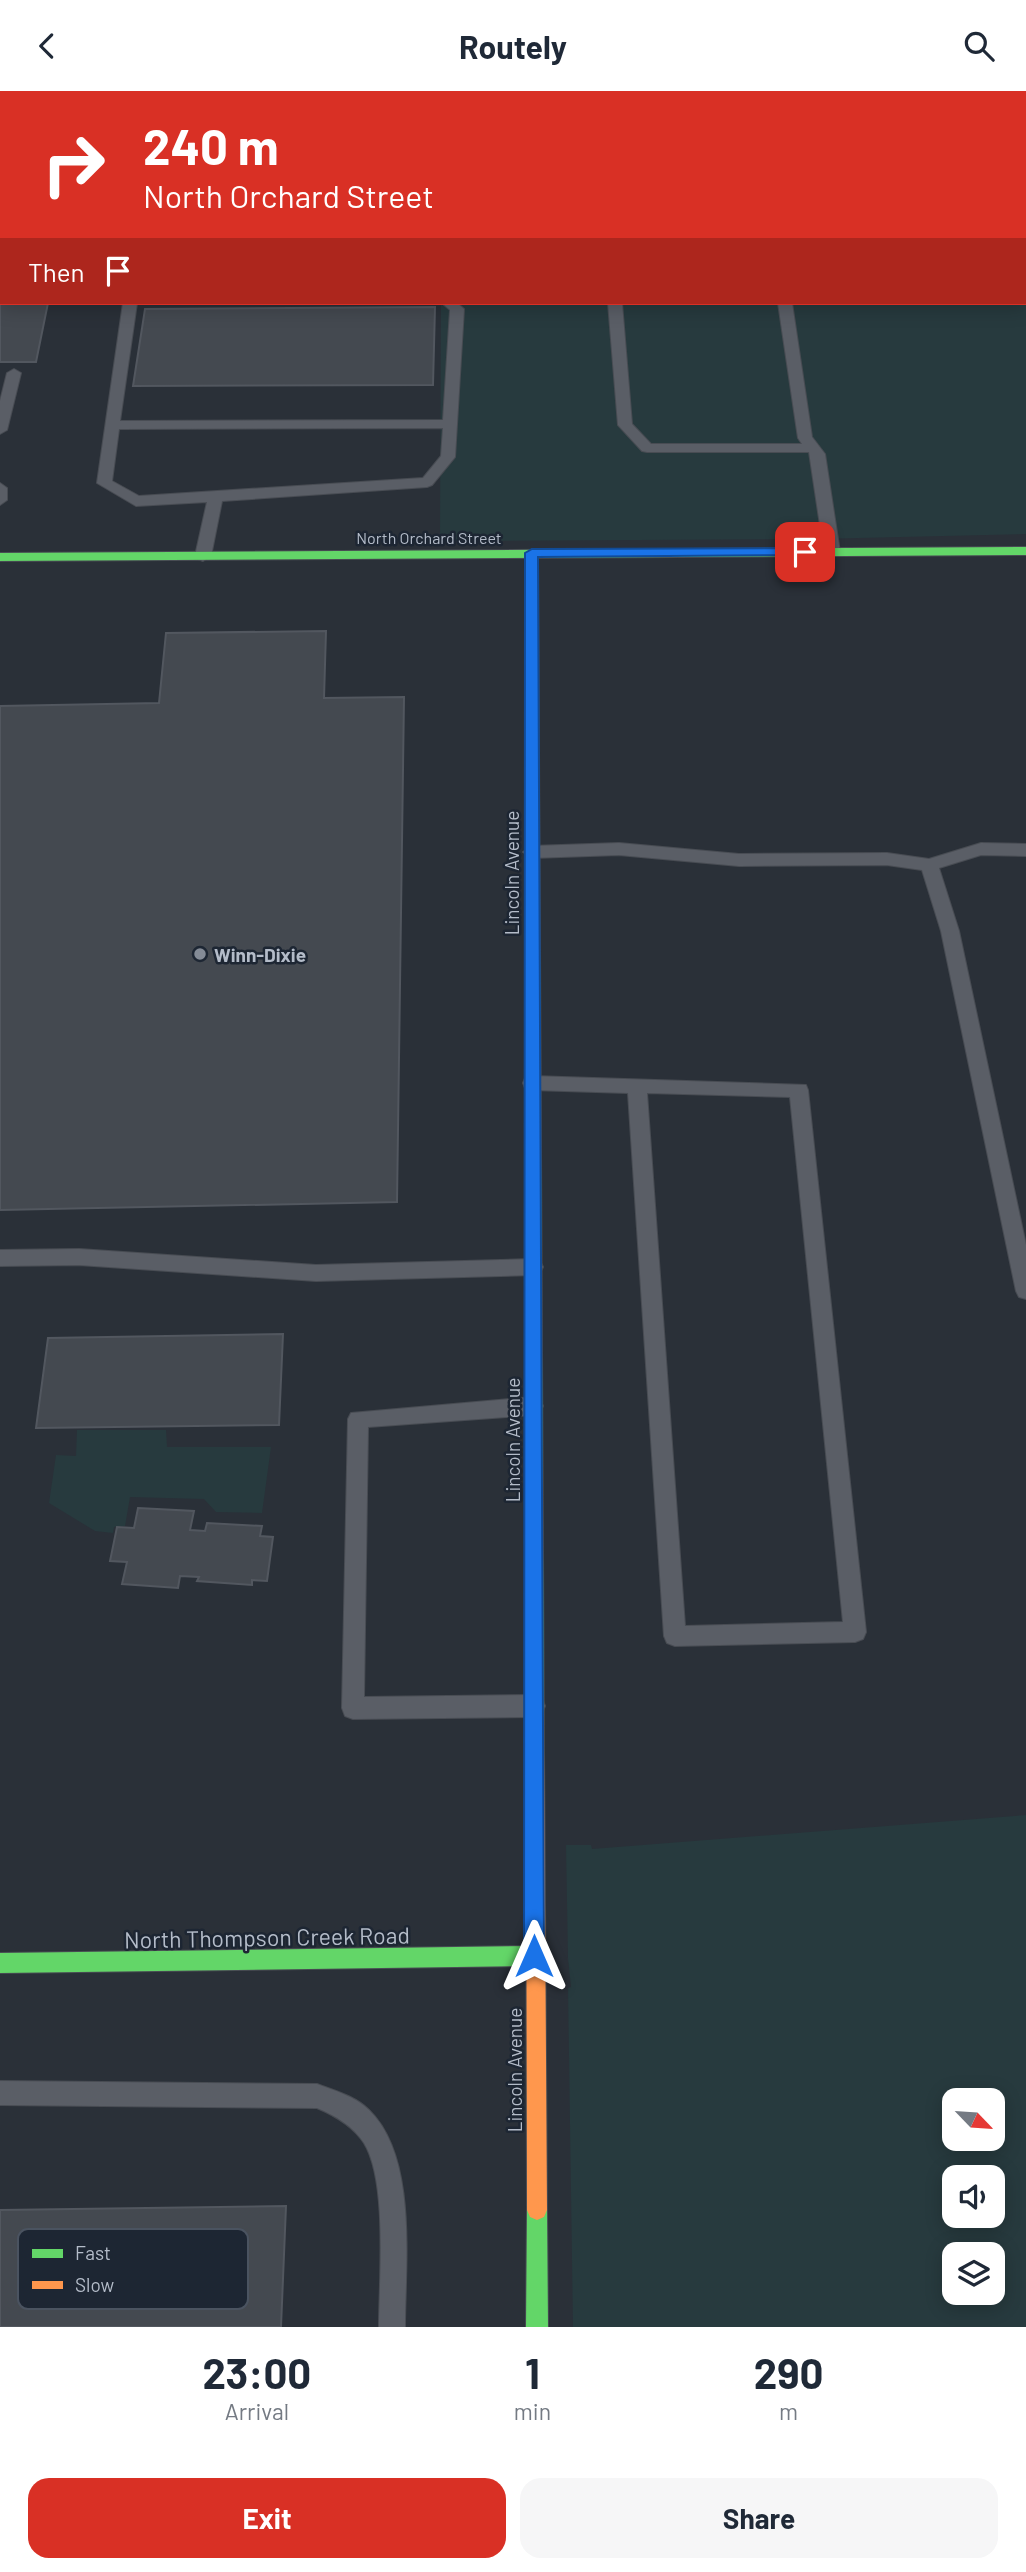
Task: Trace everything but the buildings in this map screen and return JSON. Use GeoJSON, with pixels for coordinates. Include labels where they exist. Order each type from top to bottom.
{"type":"FeatureCollection","features":[{"type":"Feature","properties":{"kind":"street","name":"North Orchard Street"},"geometry":{"type":"LineString","coordinates":[[0,557],[1026,551]]}},
{"type":"Feature","properties":{"kind":"street","name":"Lincoln Avenue"},"geometry":{"type":"LineString","coordinates":[[532,553],[537,2327]]}},
{"type":"Feature","properties":{"kind":"street","name":"North Thompson Creek Road"},"geometry":{"type":"LineString","coordinates":[[0,1962],[534,1956]]}},
{"type":"Feature","properties":{"kind":"lane"},"geometry":{"type":"LineString","coordinates":[[130,305],[104,483],[136,501],[427,482],[448,457],[457,309],[452,305]]}},
{"type":"Feature","properties":{"kind":"lane"},"geometry":{"type":"LineString","coordinates":[[615,305],[625,425],[647,448],[813,448]]}},
{"type":"Feature","properties":{"kind":"lane"},"geometry":{"type":"LineString","coordinates":[[785,305],[805,438],[818,454],[832,552]]}},
{"type":"Feature","properties":{"kind":"lane"},"geometry":{"type":"LineString","coordinates":[[0,431],[14,373]]}},
{"type":"Feature","properties":{"kind":"lane"},"geometry":{"type":"LineString","coordinates":[[113,425],[450,424]]}},
{"type":"Feature","properties":{"kind":"lane"},"geometry":{"type":"LineString","coordinates":[[0,488],[0,500]]}},
{"type":"Feature","properties":{"kind":"lane"},"geometry":{"type":"LineString","coordinates":[[203,556],[215,497]]}},
{"type":"Feature","properties":{"kind":"lane"},"geometry":{"type":"LineString","coordinates":[[532,852],[619,849],[739,860],[887,859],[929,865],[981,849],[1026,850]]}},
{"type":"Feature","properties":{"kind":"lane"},"geometry":{"type":"LineString","coordinates":[[929,865],[950,931],[1026,1291]]}},
{"type":"Feature","properties":{"kind":"lane"},"geometry":{"type":"LineString","coordinates":[[532,1083],[799,1090],[855,1632],[675,1636],[637,1086]]}},
{"type":"Feature","properties":{"kind":"lane"},"geometry":{"type":"LineString","coordinates":[[0,1258],[79,1257],[316,1273],[533,1267]]}},
{"type":"Feature","properties":{"kind":"lane"},"geometry":{"type":"LineString","coordinates":[[533,1406],[358,1419],[353,1708],[534,1706]]}},
{"type":"Feature","properties":{"kind":"lane"},"geometry":{"type":"LineString","coordinates":[[0,2093],[317,2096],[345,2107],[374,2134],[385,2156],[391,2187],[392,2327]]}},
{"type":"Feature","properties":{"kind":"green space"},"geometry":{"type":"Polygon","coordinates":[[[441,305],[1026,305],[1026,534],[816,539],[440,541],[441,305]]]}},
{"type":"Feature","properties":{"kind":"green space"},"geometry":{"type":"Polygon","coordinates":[[[77,1430],[166,1430],[167,1447],[271,1447],[262,1513],[216,1512],[204,1499],[130,1497],[125,1526],[114,1527],[113,1533],[95,1531],[49,1503],[56,1455],[76,1456],[77,1430]]]}},
{"type":"Feature","properties":{"kind":"green space"},"geometry":{"type":"Polygon","coordinates":[[[1026,1815],[1026,2327],[573,2327],[568,1988],[571,1987],[566,1845],[591,1845],[592,1849],[1026,1815]]]}},
{"type":"Feature","properties":{"kind":"traffic: fast"},"geometry":{"type":"LineString","coordinates":[[0,557],[1026,551]]}},
{"type":"Feature","properties":{"kind":"traffic: fast"},"geometry":{"type":"LineString","coordinates":[[533,950],[535,1751]]}},
{"type":"Feature","properties":{"kind":"traffic: fast"},"geometry":{"type":"LineString","coordinates":[[0,1963],[534,1956]]}},
{"type":"Feature","properties":{"kind":"traffic: fast"},"geometry":{"type":"LineString","coordinates":[[537,2210],[537,2327]]}},
{"type":"Feature","properties":{"kind":"traffic: slow"},"geometry":{"type":"LineString","coordinates":[[532,553],[533,950]]}},
{"type":"Feature","properties":{"kind":"traffic: slow"},"geometry":{"type":"LineString","coordinates":[[535,1751],[537,2210]]}},
{"type":"Feature","properties":{"kind":"place","name":"Winn-Dixie"},"geometry":{"type":"Point","coordinates":[200,954]}},
{"type":"Feature","properties":{"kind":"route"},"geometry":{"type":"LineString","coordinates":[[534,1956],[532,553],[805,552]]}}]}
